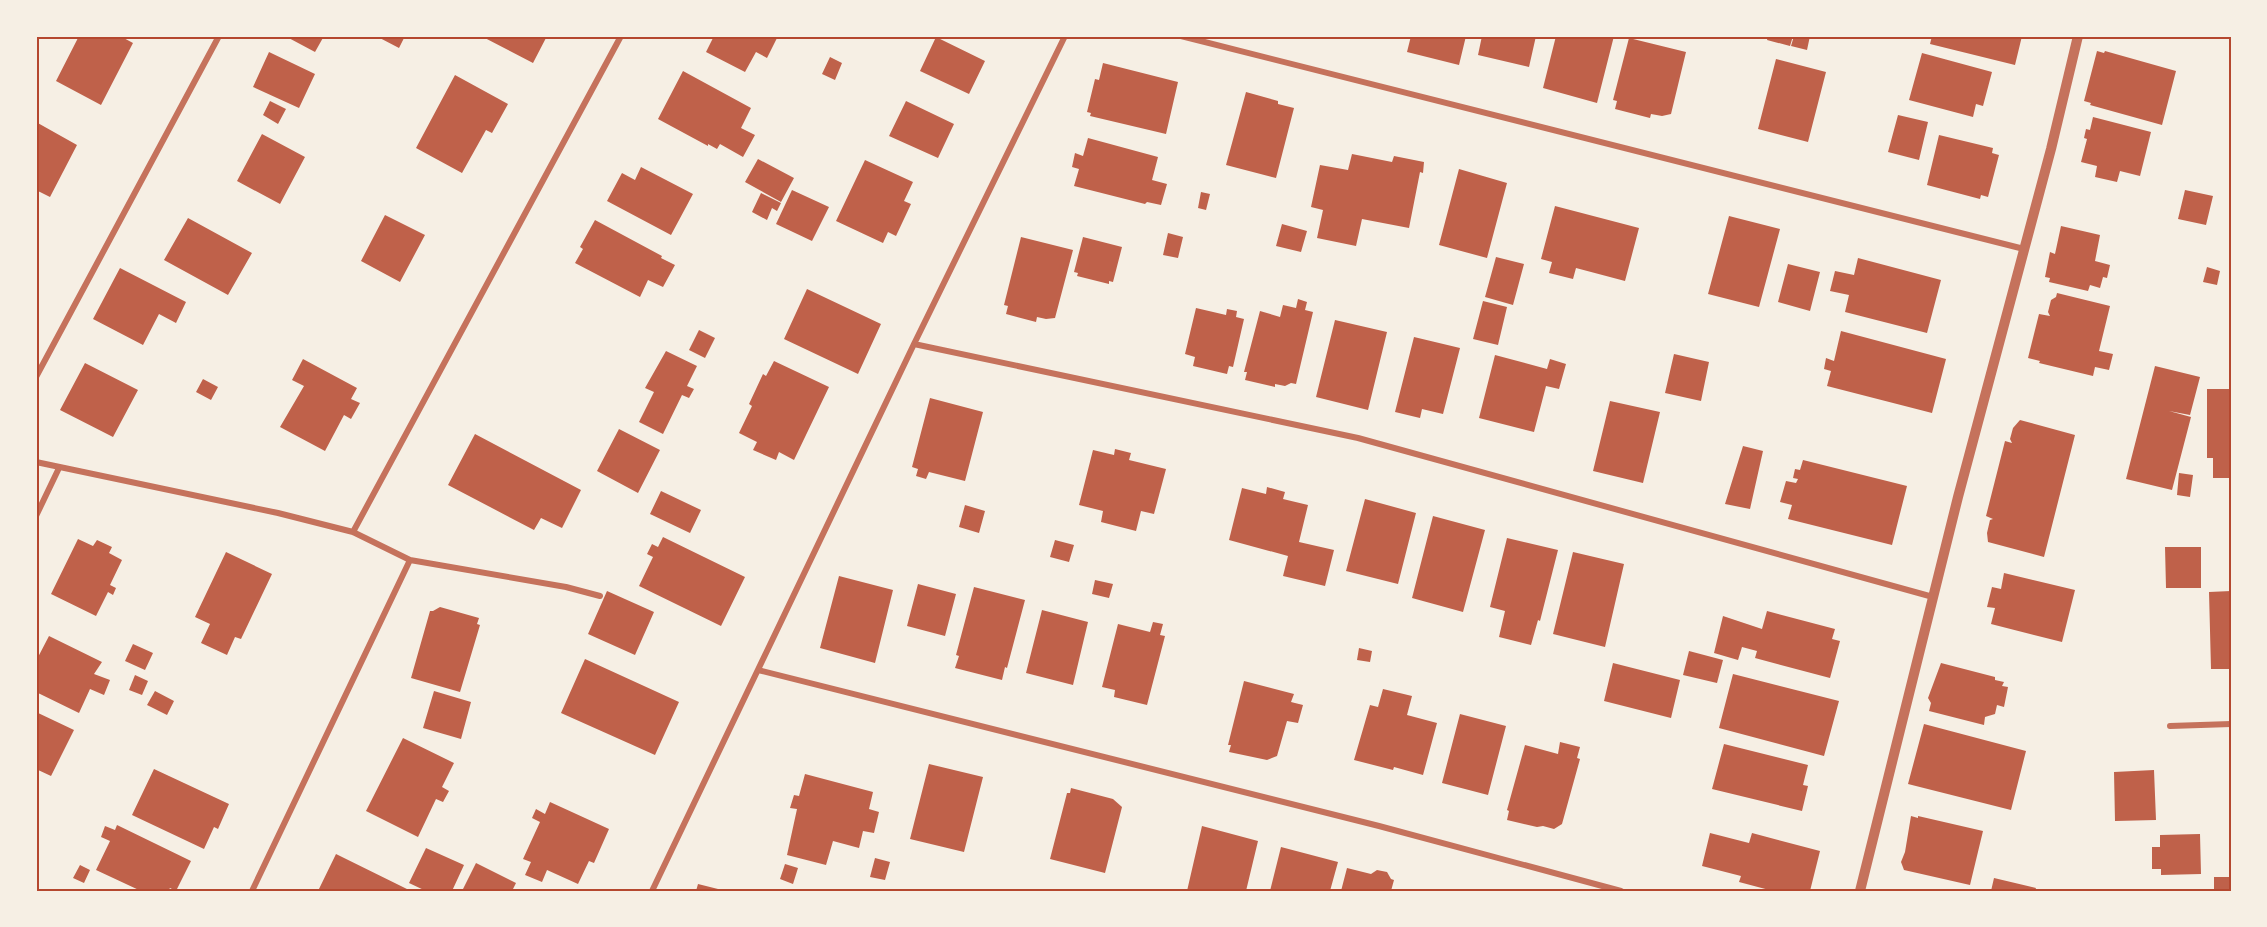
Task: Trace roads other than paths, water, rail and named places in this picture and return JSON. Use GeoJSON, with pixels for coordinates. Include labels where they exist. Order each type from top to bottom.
{"type":"FeatureCollection","features":[{"type":"Feature","properties":{"kind":"street"},"geometry":{"type":"LineString","coordinates":[[36,377],[219,36]]}},
{"type":"Feature","properties":{"kind":"street"},"geometry":{"type":"LineString","coordinates":[[353,532],[621,36]]}},
{"type":"Feature","properties":{"kind":"street"},"geometry":{"type":"LineString","coordinates":[[652,891],[914,344],[1065,36]]}},
{"type":"Feature","properties":{"kind":"street"},"geometry":{"type":"LineString","coordinates":[[1181,36],[2024,249]]}},
{"type":"Feature","properties":{"kind":"street"},"geometry":{"type":"LineString","coordinates":[[1860,891],[1933,597],[2078,36]]}},
{"type":"Feature","properties":{"kind":"street"},"geometry":{"type":"LineString","coordinates":[[914,344],[1358,438],[1933,597]]}},
{"type":"Feature","properties":{"kind":"street"},"geometry":{"type":"LineString","coordinates":[[36,462],[278,513],[353,532],[410,560],[566,587],[600,596]]}},
{"type":"Feature","properties":{"kind":"street"},"geometry":{"type":"LineString","coordinates":[[36,516],[59,468]]}},
{"type":"Feature","properties":{"kind":"street"},"geometry":{"type":"LineString","coordinates":[[252,891],[410,560]]}},
{"type":"Feature","properties":{"kind":"street"},"geometry":{"type":"LineString","coordinates":[[758,670],[1379,826],[1621,891]]}},
{"type":"Feature","properties":{"kind":"street"},"geometry":{"type":"LineString","coordinates":[[2170,726],[2231,724]]}}]}
